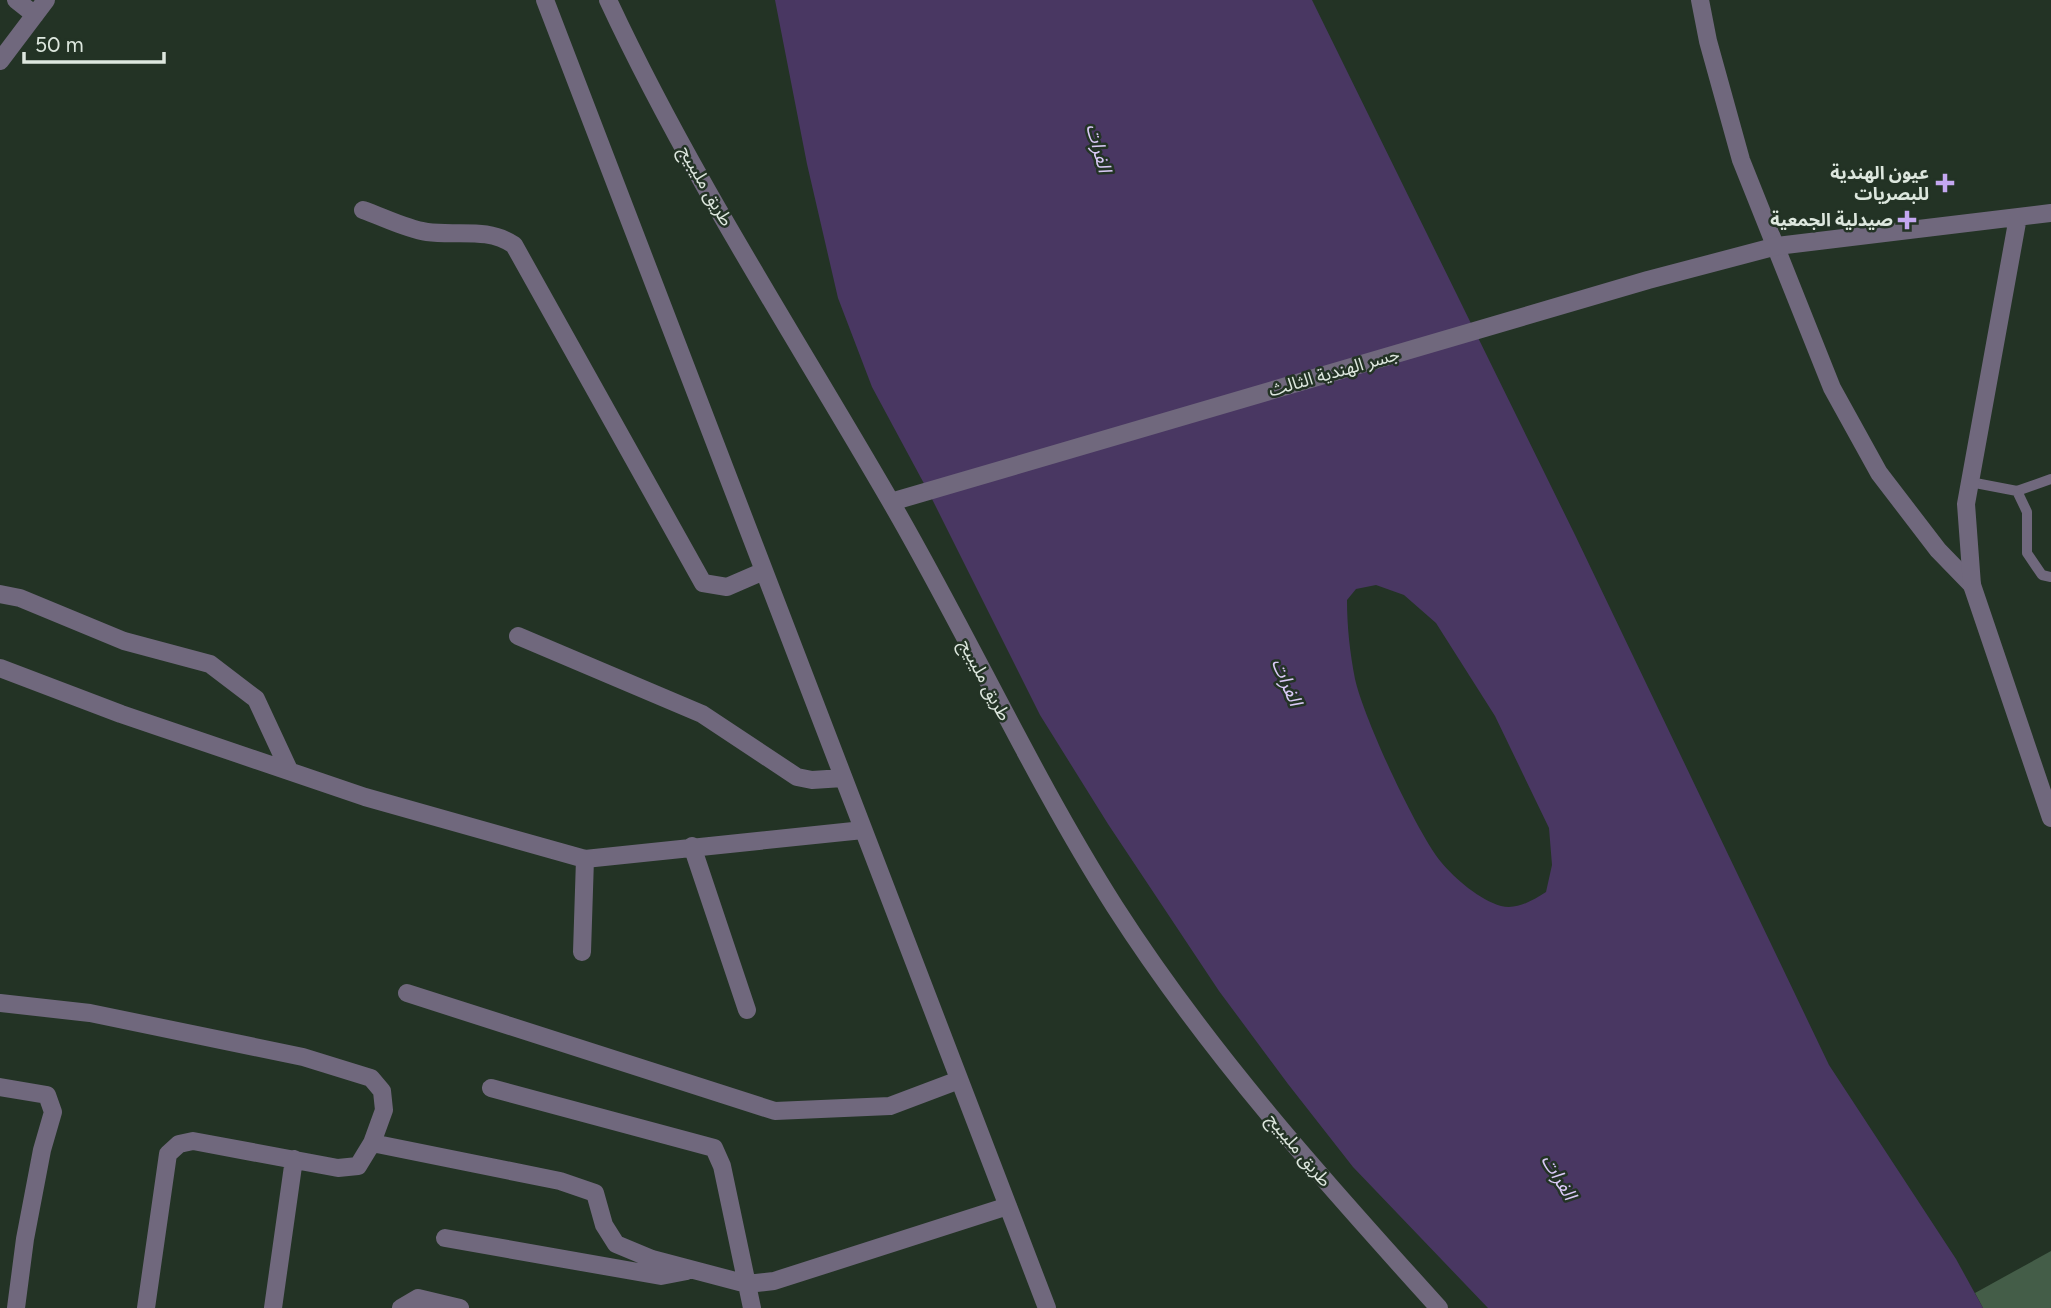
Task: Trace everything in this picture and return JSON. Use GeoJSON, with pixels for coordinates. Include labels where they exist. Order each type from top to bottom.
{"type":"FeatureCollection","features":[{"type":"Feature","properties":{"kind":"street"},"geometry":{"type":"LineString","coordinates":[[16,0],[35,15]]}},
{"type":"Feature","properties":{"kind":"street"},"geometry":{"type":"LineString","coordinates":[[0,61],[46,0]]}},
{"type":"Feature","properties":{"kind":"street"},"geometry":{"type":"LineString","coordinates":[[545,0],[1047,1308]]}},
{"type":"Feature","properties":{"kind":"street","name":"طريق مليبيج"},"geometry":{"type":"LineString","coordinates":[[608,0],[649,89],[891,502],[994,698],[1115,907],[1223,1060],[1335,1193],[1439,1308]]}},
{"type":"Feature","properties":{"kind":"street"},"geometry":{"type":"LineString","coordinates":[[1700,0],[1711,53],[1741,160],[1832,387],[1854,431],[1907,512],[1972,585]]}},
{"type":"Feature","properties":{"kind":"street"},"geometry":{"type":"LineString","coordinates":[[363,210],[425,232],[486,233],[501,237],[514,245],[703,583],[727,587],[764,571]]}},
{"type":"Feature","properties":{"kind":"street","name":"جسر الهندية الثالث"},"geometry":{"type":"LineString","coordinates":[[891,502],[1648,280],[1777,246],[2051,213]]}},
{"type":"Feature","properties":{"kind":"street"},"geometry":{"type":"LineString","coordinates":[[2018,217],[1966,504],[1972,585],[2051,818]]}},
{"type":"Feature","properties":{"kind":"street"},"geometry":{"type":"LineString","coordinates":[[0,594],[20,598],[124,641],[211,664],[256,699],[289,770]]}},
{"type":"Feature","properties":{"kind":"street"},"geometry":{"type":"LineString","coordinates":[[518,636],[702,714],[797,777],[812,780],[843,778]]}},
{"type":"Feature","properties":{"kind":"street"},"geometry":{"type":"LineString","coordinates":[[0,668],[121,714],[365,797],[585,859],[863,830]]}},
{"type":"Feature","properties":{"kind":"street"},"geometry":{"type":"LineString","coordinates":[[692,846],[747,1010]]}},
{"type":"Feature","properties":{"kind":"street"},"geometry":{"type":"LineString","coordinates":[[582,952],[585,859]]}},
{"type":"Feature","properties":{"kind":"street"},"geometry":{"type":"LineString","coordinates":[[407,993],[775,1111],[890,1106],[959,1080]]}},
{"type":"Feature","properties":{"kind":"street"},"geometry":{"type":"LineString","coordinates":[[0,1003],[90,1013],[303,1057],[371,1078],[382,1091],[384,1110],[372,1143],[358,1166],[338,1168],[193,1141],[179,1144],[168,1154],[146,1308]]}},
{"type":"Feature","properties":{"kind":"street"},"geometry":{"type":"LineString","coordinates":[[0,1087],[47,1095],[53,1112],[42,1150],[24,1239],[16,1308]]}},
{"type":"Feature","properties":{"kind":"street"},"geometry":{"type":"LineString","coordinates":[[491,1088],[714,1149],[722,1166],[752,1308]]}},
{"type":"Feature","properties":{"kind":"street"},"geometry":{"type":"LineString","coordinates":[[372,1143],[560,1181],[595,1193],[604,1224],[616,1244],[690,1271],[747,1284],[774,1281],[1008,1206]]}},
{"type":"Feature","properties":{"kind":"street"},"geometry":{"type":"LineString","coordinates":[[273,1308],[293,1159]]}},
{"type":"Feature","properties":{"kind":"street"},"geometry":{"type":"LineString","coordinates":[[445,1238],[661,1276],[690,1271]]}},
{"type":"Feature","properties":{"kind":"street"},"geometry":{"type":"LineString","coordinates":[[401,1308],[418,1298],[460,1308]]}},
{"type":"Feature","properties":{"kind":"lane"},"geometry":{"type":"LineString","coordinates":[[1970,482],[2017,491],[2051,479]]}},
{"type":"Feature","properties":{"kind":"lane"},"geometry":{"type":"LineString","coordinates":[[2017,491],[2027,512],[2027,553],[2042,575],[2051,577]]}},
{"type":"Feature","properties":{"kind":"green space"},"geometry":{"type":"Polygon","coordinates":[[[2051,1251],[2051,1308],[1983,1308],[1975,1293],[2051,1251]]]}},
{"type":"Feature","properties":{"kind":"water","name":"الفرات"},"geometry":{"type":"Polygon","coordinates":[[[775,0],[1312,0],[1576,537],[1829,1065],[1956,1259],[1983,1308],[1488,1308],[1353,1167],[1288,1084],[1219,991],[1108,824],[1040,715],[928,491],[872,387],[838,298],[807,164],[775,0]],[[1376,585],[1356,589],[1347,600],[1353,669],[1369,720],[1405,801],[1441,862],[1468,888],[1493,903],[1507,907],[1525,904],[1546,892],[1552,865],[1549,828],[1495,716],[1436,623],[1404,595],[1376,585]]]}},
{"type":"Feature","properties":{"kind":"place","name":"عيون الهندية للبصريات"},"geometry":{"type":"Point","coordinates":[1945,183]}},
{"type":"Feature","properties":{"kind":"place","name":"صيدلية الجمعية"},"geometry":{"type":"Point","coordinates":[1907,220]}}]}
